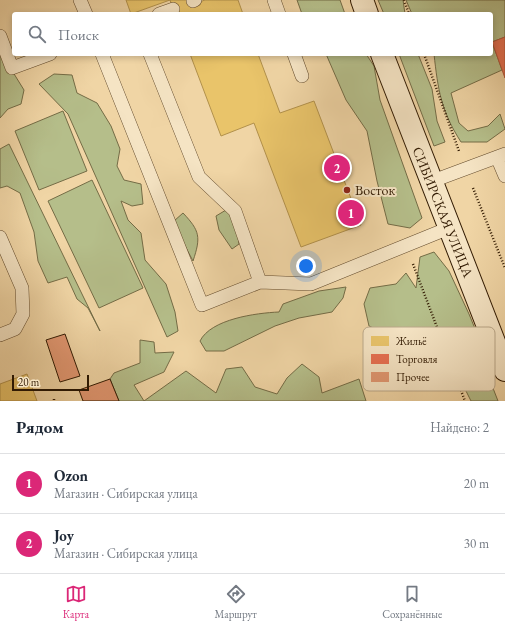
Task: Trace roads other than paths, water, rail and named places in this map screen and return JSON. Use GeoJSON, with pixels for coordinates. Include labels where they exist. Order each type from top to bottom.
{"type":"FeatureCollection","features":[{"type":"Feature","properties":{"kind":"street"},"geometry":{"type":"LineString","coordinates":[[362,0],[366,12]]}},
{"type":"Feature","properties":{"kind":"street","name":"СИБИРСКАЯ УЛИЦА"},"geometry":{"type":"LineString","coordinates":[[383,56],[430,182],[488,327]]}},
{"type":"Feature","properties":{"kind":"street","name":"СИБИРСКАЯ УЛИЦА"},"geometry":{"type":"LineString","coordinates":[[495,345],[505,370]]}},
{"type":"Feature","properties":{"kind":"lane"},"geometry":{"type":"LineString","coordinates":[[80,0],[85,12]]}},
{"type":"Feature","properties":{"kind":"lane"},"geometry":{"type":"LineString","coordinates":[[274,0],[278,12]]}},
{"type":"Feature","properties":{"kind":"lane"},"geometry":{"type":"LineString","coordinates":[[165,12],[173,9]]}},
{"type":"Feature","properties":{"kind":"lane"},"geometry":{"type":"LineString","coordinates":[[0,36],[12,68],[45,56]]}},
{"type":"Feature","properties":{"kind":"lane"},"geometry":{"type":"LineString","coordinates":[[103,56],[202,305],[260,282],[312,284],[407,247],[449,228]]}},
{"type":"Feature","properties":{"kind":"lane"},"geometry":{"type":"LineString","coordinates":[[151,56],[199,177],[235,211],[260,282]]}},
{"type":"Feature","properties":{"kind":"lane"},"geometry":{"type":"LineString","coordinates":[[295,56],[302,76]]}},
{"type":"Feature","properties":{"kind":"lane"},"geometry":{"type":"LineString","coordinates":[[430,182],[501,155],[505,176]]}},
{"type":"Feature","properties":{"kind":"lane"},"geometry":{"type":"LineString","coordinates":[[0,237],[22,288],[23,314],[15,329],[0,335]]}},
{"type":"Feature","properties":{"kind":"place","name":"Joy"},"geometry":{"type":"Point","coordinates":[337,168]}},
{"type":"Feature","properties":{"kind":"place","name":"Восток"},"geometry":{"type":"Point","coordinates":[347,190]}},
{"type":"Feature","properties":{"kind":"place","name":"Ozon"},"geometry":{"type":"Point","coordinates":[351,213]}}]}
